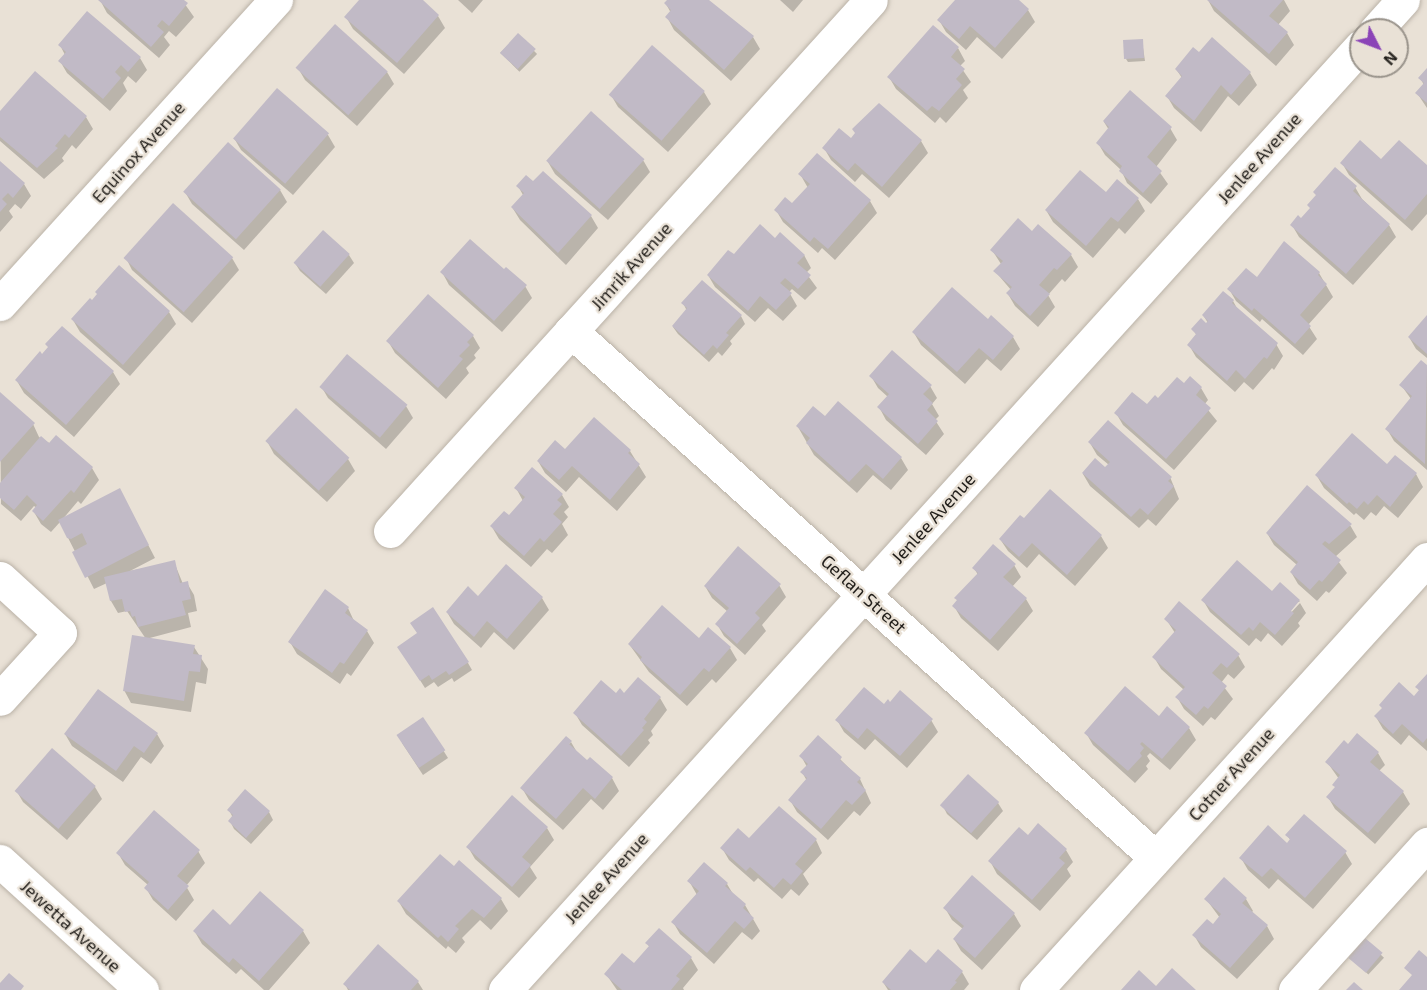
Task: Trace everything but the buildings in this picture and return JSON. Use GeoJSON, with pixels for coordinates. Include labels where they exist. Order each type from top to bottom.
{"type":"FeatureCollection","features":[{"type":"Feature","properties":{"kind":"street","name":"Equinox Avenue"},"geometry":{"type":"LineString","coordinates":[[0,304],[276,0]]}},
{"type":"Feature","properties":{"kind":"street","name":"Jimrik Avenue"},"geometry":{"type":"LineString","coordinates":[[390,531],[871,0]]}},
{"type":"Feature","properties":{"kind":"street"},"geometry":{"type":"LineString","coordinates":[[1387,18],[1403,0]]}},
{"type":"Feature","properties":{"kind":"street","name":"Jenlee Avenue"},"geometry":{"type":"LineString","coordinates":[[505,990],[1349,59]]}},
{"type":"Feature","properties":{"kind":"street","name":"Geflan Street"},"geometry":{"type":"LineString","coordinates":[[571,331],[1156,858]]}},
{"type":"Feature","properties":{"kind":"street","name":"Cotner Avenue"},"geometry":{"type":"LineString","coordinates":[[1036,990],[1427,559]]}},
{"type":"Feature","properties":{"kind":"street"},"geometry":{"type":"LineString","coordinates":[[0,578],[60,633],[0,699]]}},
{"type":"Feature","properties":{"kind":"street"},"geometry":{"type":"LineString","coordinates":[[1295,990],[1427,844]]}},
{"type":"Feature","properties":{"kind":"street","name":"Jewetta Avenue"},"geometry":{"type":"LineString","coordinates":[[0,861],[142,990]]}}]}
